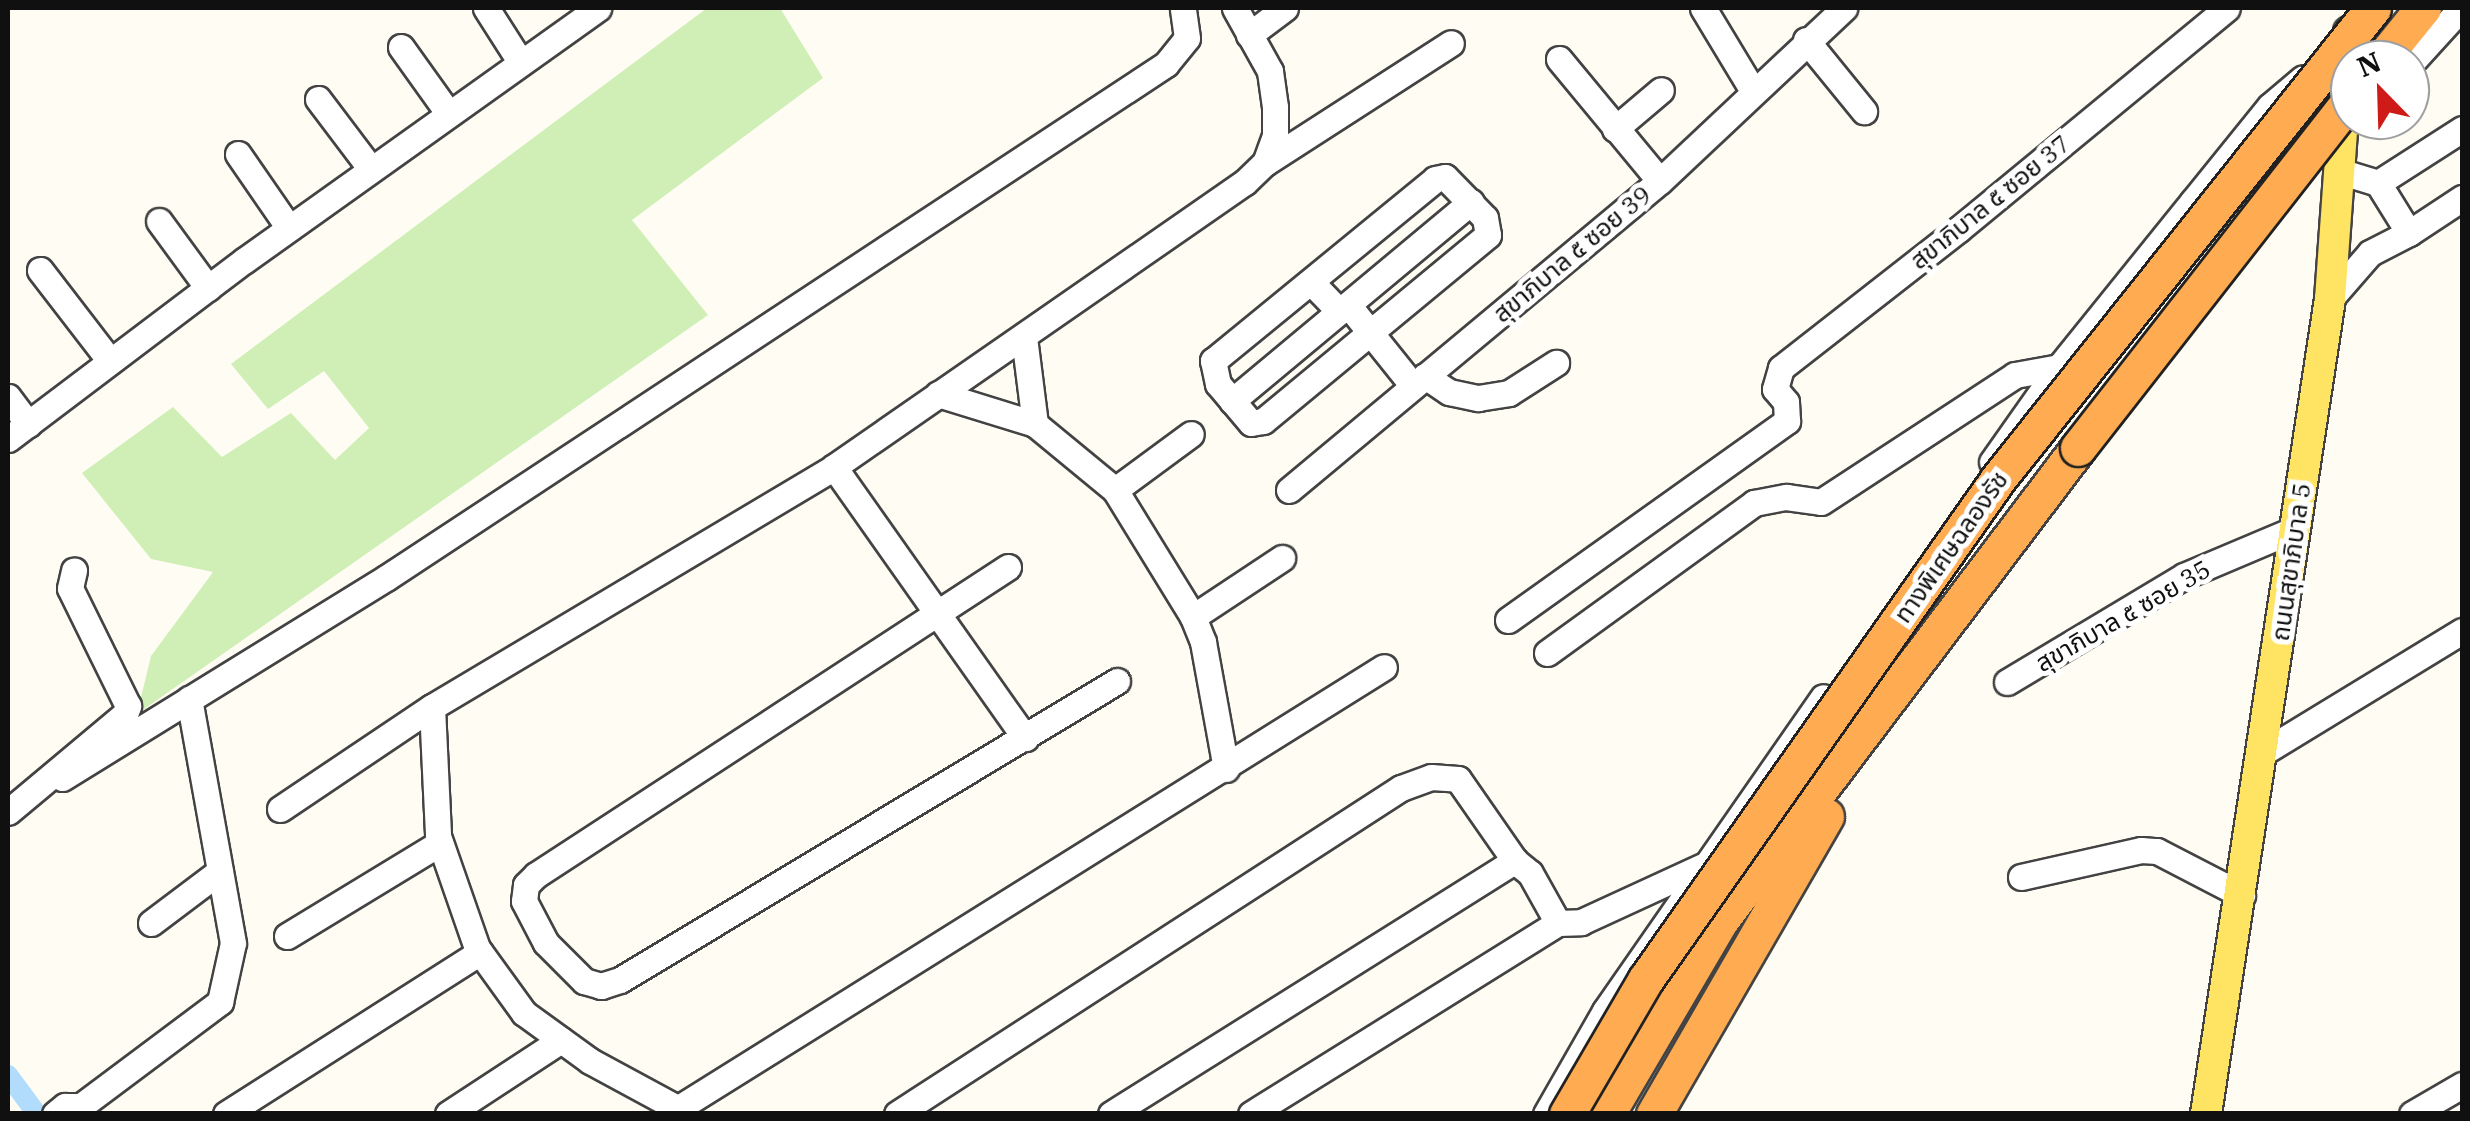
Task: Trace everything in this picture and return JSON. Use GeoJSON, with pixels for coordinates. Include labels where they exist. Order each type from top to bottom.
{"type":"FeatureCollection","features":[{"type":"Feature","properties":{"kind":"highway","name":"ทางพิเศษฉลองรัช"},"geometry":{"type":"LineString","coordinates":[[1568,1114],[1646,979],[1998,478],[2374,8]]}},
{"type":"Feature","properties":{"kind":"highway"},"geometry":{"type":"LineString","coordinates":[[2386,40],[2422,8]]}},
{"type":"Feature","properties":{"kind":"highway","name":"ทางพิเศษฉลองรัช"},"geometry":{"type":"LineString","coordinates":[[1607,1114],[1721,920],[2330,126]]}},
{"type":"Feature","properties":{"kind":"highway"},"geometry":{"type":"LineString","coordinates":[[1654,1114],[1790,873],[1975,584]]}},
{"type":"Feature","properties":{"kind":"main road","name":"ถนนสุขาภิบาล 5"},"geometry":{"type":"LineString","coordinates":[[2352,8],[2359,40]]}},
{"type":"Feature","properties":{"kind":"main road","name":"ถนนสุขาภิบาล 5"},"geometry":{"type":"LineString","coordinates":[[2206,1114],[2330,298],[2339,172],[2347,140]]}},
{"type":"Feature","properties":{"kind":"street"},"geometry":{"type":"LineString","coordinates":[[486,8],[521,63]]}},
{"type":"Feature","properties":{"kind":"street"},"geometry":{"type":"LineString","coordinates":[[8,396],[18,431],[290,228],[598,8]]}},
{"type":"Feature","properties":{"kind":"street"},"geometry":{"type":"LineString","coordinates":[[62,778],[386,578],[1166,64],[1187,38],[1184,8]]}},
{"type":"Feature","properties":{"kind":"street"},"geometry":{"type":"LineString","coordinates":[[1234,8],[1270,71],[1275,136],[1264,163]]}},
{"type":"Feature","properties":{"kind":"street"},"geometry":{"type":"LineString","coordinates":[[1250,35],[1284,8]]}},
{"type":"Feature","properties":{"kind":"street"},"geometry":{"type":"LineString","coordinates":[[1702,8],[1752,91]]}},
{"type":"Feature","properties":{"kind":"street","name":"สุขาภิบาล ๕ ซอย 39"},"geometry":{"type":"LineString","coordinates":[[1289,490],[1660,181],[1844,8]]}},
{"type":"Feature","properties":{"kind":"street","name":"สุขาภิบาล ๕ ซอย 37"},"geometry":{"type":"LineString","coordinates":[[1508,620],[1787,421],[1786,402],[1775,389],[1781,368],[1959,229],[2228,8]]}},
{"type":"Feature","properties":{"kind":"street"},"geometry":{"type":"LineString","coordinates":[[2430,42],[2462,8]]}},
{"type":"Feature","properties":{"kind":"street"},"geometry":{"type":"LineString","coordinates":[[1806,40],[1864,111]]}},
{"type":"Feature","properties":{"kind":"street"},"geometry":{"type":"LineString","coordinates":[[280,809],[432,707],[834,467],[1024,337],[1264,163],[1452,43]]}},
{"type":"Feature","properties":{"kind":"street"},"geometry":{"type":"LineString","coordinates":[[400,47],[450,114]]}},
{"type":"Feature","properties":{"kind":"street"},"geometry":{"type":"LineString","coordinates":[[1560,60],[1660,181]]}},
{"type":"Feature","properties":{"kind":"street"},"geometry":{"type":"LineString","coordinates":[[1546,1114],[1605,1011],[1703,866],[2060,367],[2270,106],[2316,68],[2330,66]]}},
{"type":"Feature","properties":{"kind":"street"},"geometry":{"type":"LineString","coordinates":[[1615,129],[1660,90]]}},
{"type":"Feature","properties":{"kind":"street"},"geometry":{"type":"LineString","coordinates":[[318,99],[371,169]]}},
{"type":"Feature","properties":{"kind":"street"},"geometry":{"type":"LineString","coordinates":[[2378,183],[2462,129]]}},
{"type":"Feature","properties":{"kind":"street"},"geometry":{"type":"LineString","coordinates":[[238,154],[290,228]]}},
{"type":"Feature","properties":{"kind":"street"},"geometry":{"type":"LineString","coordinates":[[2339,172],[2378,183],[2409,233]]}},
{"type":"Feature","properties":{"kind":"street"},"geometry":{"type":"LineString","coordinates":[[1436,179],[1452,180],[1488,224],[1488,235],[1264,421],[1251,423],[1218,384],[1213,362],[1311,282],[1436,179]]}},
{"type":"Feature","properties":{"kind":"street"},"geometry":{"type":"LineString","coordinates":[[2330,298],[2370,254],[2462,198]]}},
{"type":"Feature","properties":{"kind":"street"},"geometry":{"type":"LineString","coordinates":[[1232,402],[1471,202]]}},
{"type":"Feature","properties":{"kind":"street"},"geometry":{"type":"LineString","coordinates":[[159,221],[208,288]]}},
{"type":"Feature","properties":{"kind":"street"},"geometry":{"type":"LineString","coordinates":[[40,270],[110,361]]}},
{"type":"Feature","properties":{"kind":"street"},"geometry":{"type":"LineString","coordinates":[[1311,282],[1341,310],[1353,311],[1419,381],[1449,392],[1478,398],[1509,394],[1556,363]]}},
{"type":"Feature","properties":{"kind":"street"},"geometry":{"type":"LineString","coordinates":[[1024,337],[1035,424]]}},
{"type":"Feature","properties":{"kind":"street"},"geometry":{"type":"LineString","coordinates":[[1548,653],[1754,504],[1786,496],[1821,502],[2015,375],[2060,367]]}},
{"type":"Feature","properties":{"kind":"street"},"geometry":{"type":"LineString","coordinates":[[938,394],[1035,424],[1115,490],[1194,617],[1203,642],[1226,769]]}},
{"type":"Feature","properties":{"kind":"street"},"geometry":{"type":"LineString","coordinates":[[1115,490],[1191,434]]}},
{"type":"Feature","properties":{"kind":"street"},"geometry":{"type":"LineString","coordinates":[[834,467],[936,618],[1026,738]]}},
{"type":"Feature","properties":{"kind":"street","name":"สุขาภิบาล ๕ ซอย 35"},"geometry":{"type":"LineString","coordinates":[[2007,682],[2184,576],[2296,529]]}},
{"type":"Feature","properties":{"kind":"street"},"geometry":{"type":"LineString","coordinates":[[1194,617],[1282,558]]}},
{"type":"Feature","properties":{"kind":"street"},"geometry":{"type":"LineString","coordinates":[[1008,567],[936,618],[536,875],[526,885],[524,901],[546,942],[584,981],[601,986],[620,980],[1117,681]]}},
{"type":"Feature","properties":{"kind":"street"},"geometry":{"type":"LineString","coordinates":[[8,812],[125,714],[128,706],[70,588],[74,570]]}},
{"type":"Feature","properties":{"kind":"street"},"geometry":{"type":"LineString","coordinates":[[2262,752],[2462,631]]}},
{"type":"Feature","properties":{"kind":"street"},"geometry":{"type":"LineString","coordinates":[[432,707],[440,843],[480,952],[524,1012],[590,1061],[673,1111],[1384,668]]}},
{"type":"Feature","properties":{"kind":"street"},"geometry":{"type":"LineString","coordinates":[[70,1110],[220,1002],[233,944],[189,699]]}},
{"type":"Feature","properties":{"kind":"street"},"geometry":{"type":"LineString","coordinates":[[896,1114],[1401,788],[1431,776],[1458,779],[1516,861],[1530,873],[1558,923]]}},
{"type":"Feature","properties":{"kind":"street"},"geometry":{"type":"LineString","coordinates":[[288,936],[440,843]]}},
{"type":"Feature","properties":{"kind":"street"},"geometry":{"type":"LineString","coordinates":[[2020,877],[2142,850],[2157,852],[2242,895]]}},
{"type":"Feature","properties":{"kind":"street"},"geometry":{"type":"LineString","coordinates":[[1112,1114],[1516,861]]}},
{"type":"Feature","properties":{"kind":"street"},"geometry":{"type":"LineString","coordinates":[[1251,1114],[1558,923],[1582,922],[1703,866]]}},
{"type":"Feature","properties":{"kind":"street"},"geometry":{"type":"LineString","coordinates":[[151,923],[220,871]]}},
{"type":"Feature","properties":{"kind":"street"},"geometry":{"type":"LineString","coordinates":[[226,1114],[480,952]]}},
{"type":"Feature","properties":{"kind":"street"},"geometry":{"type":"LineString","coordinates":[[448,1114],[561,1040]]}},
{"type":"Feature","properties":{"kind":"street"},"geometry":{"type":"LineString","coordinates":[[2412,1114],[2462,1085]]}},
{"type":"Feature","properties":{"kind":"green space"},"geometry":{"type":"Polygon","coordinates":[[[707,8],[780,8],[823,78],[632,220],[708,315],[137,714],[151,656],[213,572],[151,559],[82,473],[173,407],[222,457],[291,413],[335,460],[369,428],[324,371],[268,409],[231,364],[707,8]]]}},
{"type":"Feature","properties":{"kind":"waterway"},"geometry":{"type":"LineString","coordinates":[[8,1075],[37,1114]]}}]}
